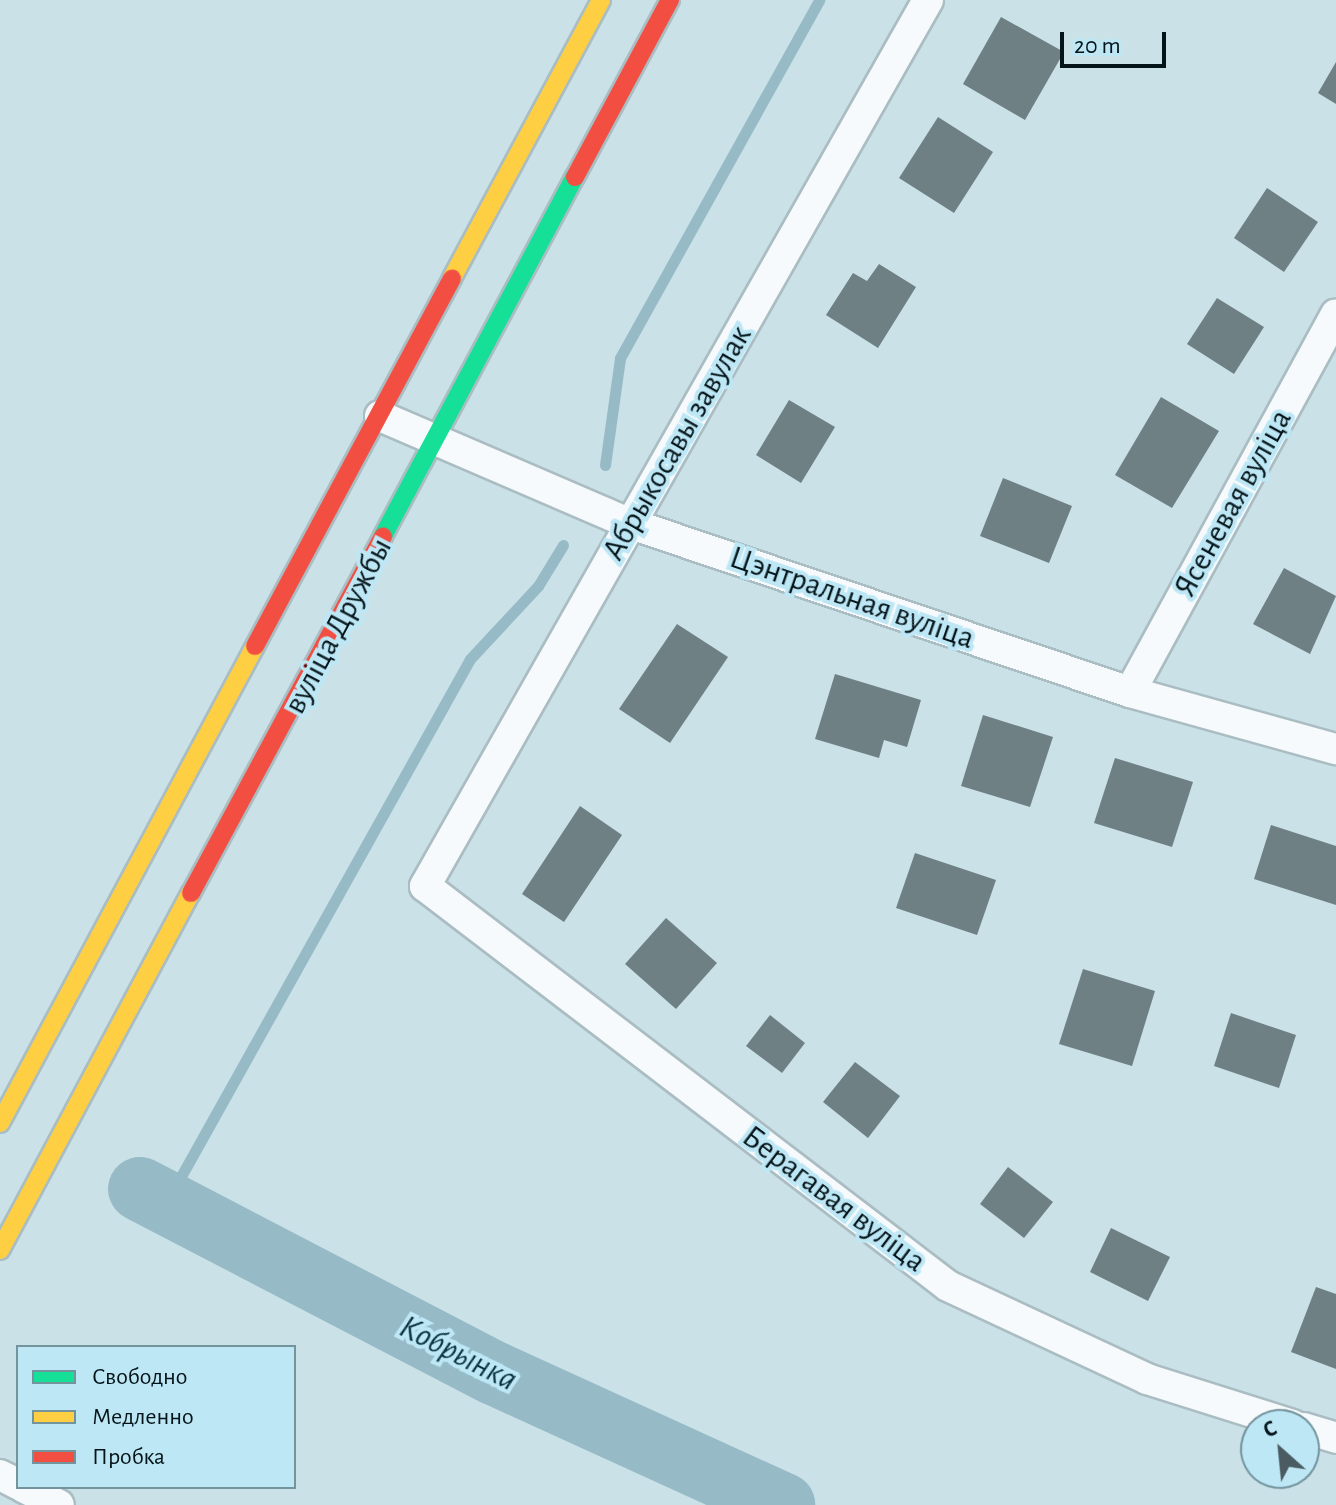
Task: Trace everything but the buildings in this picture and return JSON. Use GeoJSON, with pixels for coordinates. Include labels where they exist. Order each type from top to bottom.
{"type":"FeatureCollection","features":[{"type":"Feature","properties":{"kind":"main road","name":"вуліца Дружбы"},"geometry":{"type":"LineString","coordinates":[[0,1123],[601,0]]}},
{"type":"Feature","properties":{"kind":"main road","name":"вуліца Дружбы"},"geometry":{"type":"LineString","coordinates":[[0,1250],[436,444],[670,0]]}},
{"type":"Feature","properties":{"kind":"main road"},"geometry":{"type":"LineString","coordinates":[[417,389],[508,212],[551,95]]}},
{"type":"Feature","properties":{"kind":"main road"},"geometry":{"type":"LineString","coordinates":[[416,410],[436,444]]}},
{"type":"Feature","properties":{"kind":"main road"},"geometry":{"type":"LineString","coordinates":[[0,1145],[22,1083]]}},
{"type":"Feature","properties":{"kind":"street","name":"Абрыкосавы завулак"},"geometry":{"type":"LineString","coordinates":[[425,886],[928,0]]}},
{"type":"Feature","properties":{"kind":"street","name":"Ясеневая вуліца"},"geometry":{"type":"LineString","coordinates":[[1130,692],[1336,314]]}},
{"type":"Feature","properties":{"kind":"street","name":"Цэнтральная вуліца"},"geometry":{"type":"LineString","coordinates":[[380,416],[436,444],[631,524],[1130,692],[1336,749]]}},
{"type":"Feature","properties":{"kind":"street","name":"Берагавая вуліца"},"geometry":{"type":"LineString","coordinates":[[425,886],[948,1286],[1147,1379],[1242,1409]]}},
{"type":"Feature","properties":{"kind":"street"},"geometry":{"type":"LineString","coordinates":[[27,1489],[59,1505]]}},
{"type":"Feature","properties":{"kind":"waterway"},"geometry":{"type":"LineString","coordinates":[[605,465],[620,358],[819,0]]}},
{"type":"Feature","properties":{"kind":"waterway"},"geometry":{"type":"LineString","coordinates":[[165,1205],[470,659],[538,586],[563,545]]}},
{"type":"Feature","properties":{"kind":"waterway","name":"Кобрынка"},"geometry":{"type":"LineString","coordinates":[[140,1189],[494,1373],[783,1505]]}},
{"type":"Feature","properties":{"kind":"traffic: fast"},"geometry":{"type":"LineString","coordinates":[[383,536],[575,177]]}},
{"type":"Feature","properties":{"kind":"traffic: slow"},"geometry":{"type":"LineString","coordinates":[[452,278],[601,0]]}},
{"type":"Feature","properties":{"kind":"traffic: slow"},"geometry":{"type":"LineString","coordinates":[[0,1123],[255,646]]}},
{"type":"Feature","properties":{"kind":"traffic: slow"},"geometry":{"type":"LineString","coordinates":[[0,1250],[191,893]]}},
{"type":"Feature","properties":{"kind":"traffic: jam"},"geometry":{"type":"LineString","coordinates":[[575,177],[670,0]]}},
{"type":"Feature","properties":{"kind":"traffic: jam"},"geometry":{"type":"LineString","coordinates":[[255,646],[452,278]]}},
{"type":"Feature","properties":{"kind":"traffic: jam"},"geometry":{"type":"LineString","coordinates":[[191,893],[383,536]]}}]}
